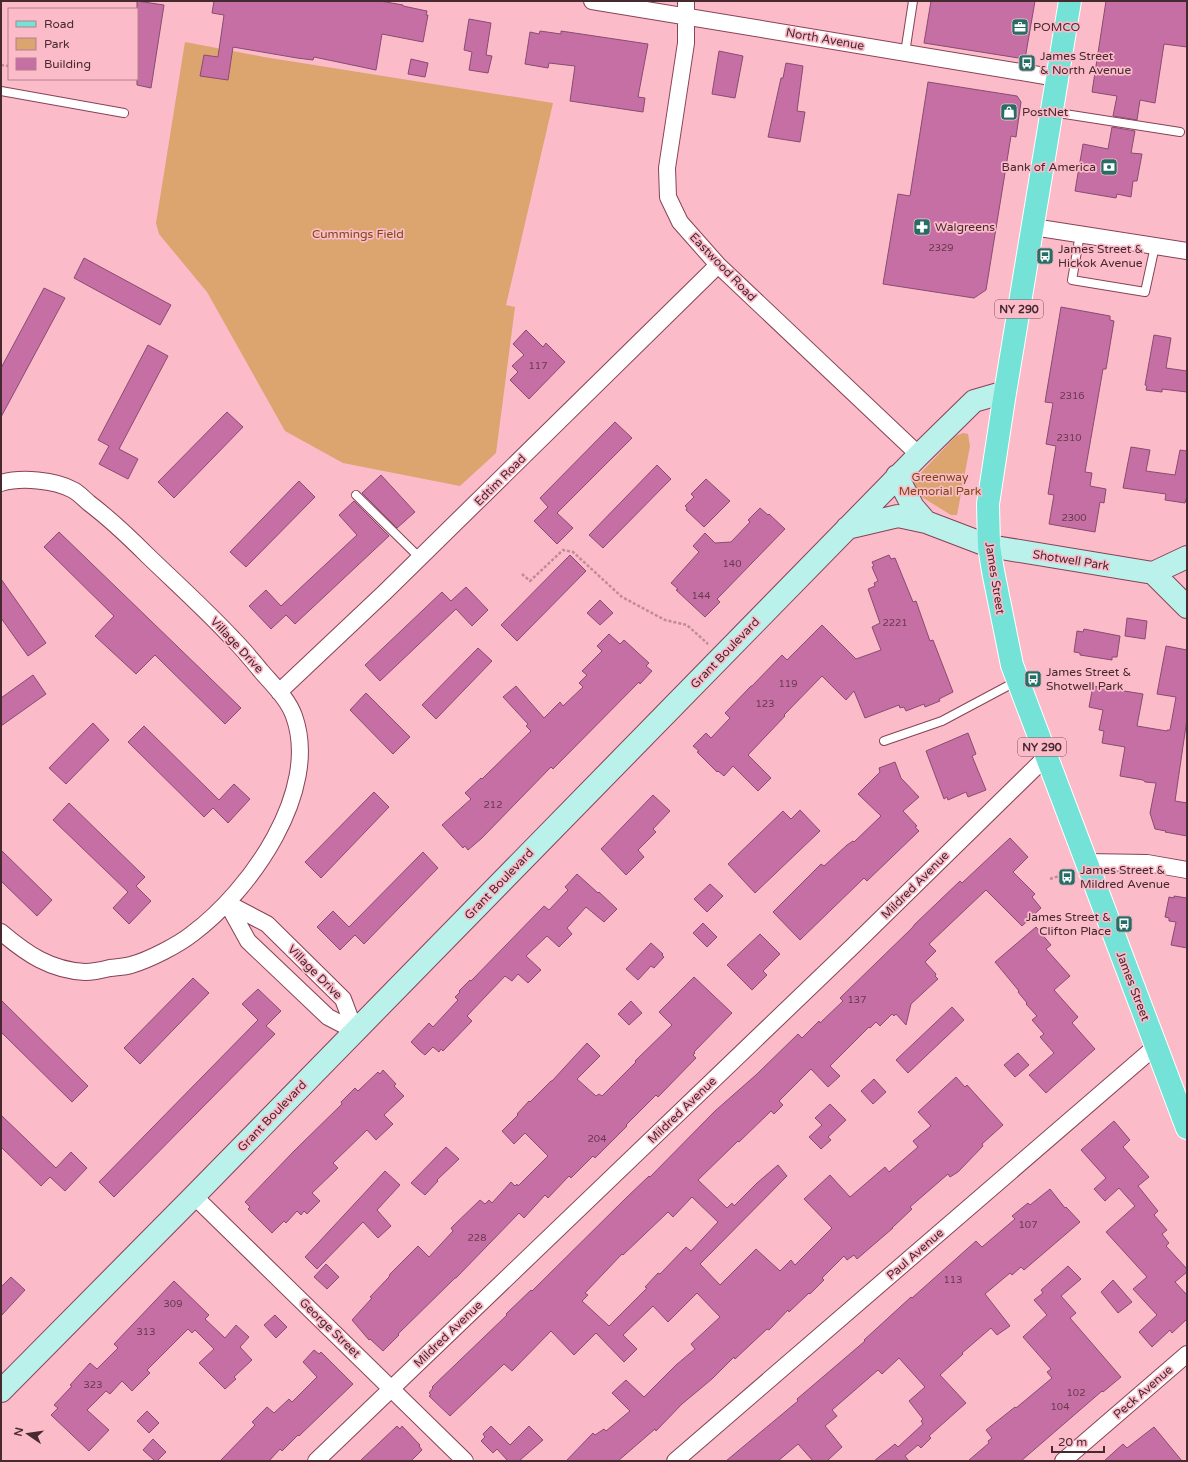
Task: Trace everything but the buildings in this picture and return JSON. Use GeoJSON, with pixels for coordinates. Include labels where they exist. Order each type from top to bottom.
{"type":"FeatureCollection","features":[{"type":"Feature","properties":{"kind":"main road","name":"James Street"},"geometry":{"type":"LineString","coordinates":[[1070,1],[1005,392],[988,504],[989,546],[997,598],[1017,681],[1156,1046],[1180,1092],[1187,1128]]}},
{"type":"Feature","properties":{"kind":"street","name":"North Avenue"},"geometry":{"type":"LineString","coordinates":[[592,1],[686,8],[905,53],[1057,78]]}},
{"type":"Feature","properties":{"kind":"street","name":"Eastwood Road"},"geometry":{"type":"LineString","coordinates":[[686,8],[686,43],[667,168],[668,197],[680,222],[718,265],[919,455]]}},
{"type":"Feature","properties":{"kind":"street"},"geometry":{"type":"LineString","coordinates":[[1033,226],[1187,251]]}},
{"type":"Feature","properties":{"kind":"street","name":"Edtim Road"},"geometry":{"type":"LineString","coordinates":[[279,692],[420,558],[718,265]]}},
{"type":"Feature","properties":{"kind":"street","name":"Grant Boulevard"},"geometry":{"type":"LineString","coordinates":[[1,1391],[194,1196],[919,455],[974,401],[1005,392]]}},
{"type":"Feature","properties":{"kind":"street"},"geometry":{"type":"LineString","coordinates":[[898,476],[913,507],[926,522]]}},
{"type":"Feature","properties":{"kind":"street","name":"Village Drive"},"geometry":{"type":"LineString","coordinates":[[1,482],[32,480],[54,483],[72,490],[113,522],[228,633],[279,692],[293,714],[299,733],[301,754],[297,778],[290,804],[270,846],[227,903],[192,934],[162,951],[132,965],[87,972],[66,970],[45,963],[22,950],[1,932]]}},
{"type":"Feature","properties":{"kind":"street","name":"Shotwell Park"},"geometry":{"type":"LineString","coordinates":[[847,528],[898,516],[926,522],[989,546],[1153,573]]}},
{"type":"Feature","properties":{"kind":"street"},"geometry":{"type":"LineString","coordinates":[[1187,556],[1153,573],[1187,608]]}},
{"type":"Feature","properties":{"kind":"street","name":"Mildred Avenue"},"geometry":{"type":"LineString","coordinates":[[316,1461],[854,945],[1046,756]]}},
{"type":"Feature","properties":{"kind":"street"},"geometry":{"type":"LineString","coordinates":[[1086,862],[1147,864],[1187,870]]}},
{"type":"Feature","properties":{"kind":"street","name":"Village Drive"},"geometry":{"type":"LineString","coordinates":[[227,903],[267,924],[343,999],[355,1031]]}},
{"type":"Feature","properties":{"kind":"street","name":"Village Drive"},"geometry":{"type":"LineString","coordinates":[[227,903],[248,942],[328,1018],[355,1031]]}},
{"type":"Feature","properties":{"kind":"street","name":"Paul Avenue"},"geometry":{"type":"LineString","coordinates":[[675,1461],[1156,1046]]}},
{"type":"Feature","properties":{"kind":"street","name":"George Street"},"geometry":{"type":"LineString","coordinates":[[194,1196],[465,1461]]}},
{"type":"Feature","properties":{"kind":"street","name":"Peck Avenue"},"geometry":{"type":"LineString","coordinates":[[1063,1461],[1187,1354]]}},
{"type":"Feature","properties":{"kind":"lane"},"geometry":{"type":"LineString","coordinates":[[905,53],[913,1]]}},
{"type":"Feature","properties":{"kind":"lane"},"geometry":{"type":"LineString","coordinates":[[1,91],[124,113]]}},
{"type":"Feature","properties":{"kind":"lane"},"geometry":{"type":"LineString","coordinates":[[1052,112],[1180,132]]}},
{"type":"Feature","properties":{"kind":"lane"},"geometry":{"type":"LineString","coordinates":[[1080,234],[1072,280],[1123,289],[1145,292],[1155,246]]}},
{"type":"Feature","properties":{"kind":"lane"},"geometry":{"type":"LineString","coordinates":[[356,495],[420,558]]}},
{"type":"Feature","properties":{"kind":"lane"},"geometry":{"type":"LineString","coordinates":[[884,741],[942,721],[1017,681]]}},
{"type":"Feature","properties":{"kind":"path"},"geometry":{"type":"LineString","coordinates":[[522,574],[530,581],[562,550],[573,552],[622,597],[666,620],[687,625],[721,657]]}},
{"type":"Feature","properties":{"kind":"path"},"geometry":{"type":"LineString","coordinates":[[1050,879],[1065,874]]}},
{"type":"Feature","properties":{"kind":"green space","name":"Cummings Field"},"geometry":{"type":"Polygon","coordinates":[[[185,42],[264,57],[553,103],[506,305],[515,307],[496,453],[460,486],[343,463],[285,431],[207,292],[159,234],[156,223],[185,42]]]}},
{"type":"Feature","properties":{"kind":"green space","name":"Greenway Memorial Park"},"geometry":{"type":"Polygon","coordinates":[[[963,433],[968,434],[970,446],[957,515],[951,515],[917,494],[912,482],[956,436],[963,433]]]}},
{"type":"Feature","properties":{"kind":"place","name":"POMCO"},"geometry":{"type":"Point","coordinates":[1020,27]}},
{"type":"Feature","properties":{"kind":"place","name":"James Street & North Avenue"},"geometry":{"type":"Point","coordinates":[1027,63]}},
{"type":"Feature","properties":{"kind":"place","name":"PostNet"},"geometry":{"type":"Point","coordinates":[1009,112]}},
{"type":"Feature","properties":{"kind":"place","name":"Bank of America"},"geometry":{"type":"Point","coordinates":[1109,167]}},
{"type":"Feature","properties":{"kind":"place","name":"Walgreens"},"geometry":{"type":"Point","coordinates":[922,227]}},
{"type":"Feature","properties":{"kind":"place","name":"James Street & Hickok Avenue"},"geometry":{"type":"Point","coordinates":[1045,256]}},
{"type":"Feature","properties":{"kind":"place","name":"James Street & Shotwell Park"},"geometry":{"type":"Point","coordinates":[1033,679]}},
{"type":"Feature","properties":{"kind":"place","name":"James Street & Mildred Avenue"},"geometry":{"type":"Point","coordinates":[1067,877]}},
{"type":"Feature","properties":{"kind":"place","name":"James Street & Clifton Place"},"geometry":{"type":"Point","coordinates":[1124,924]}}]}
